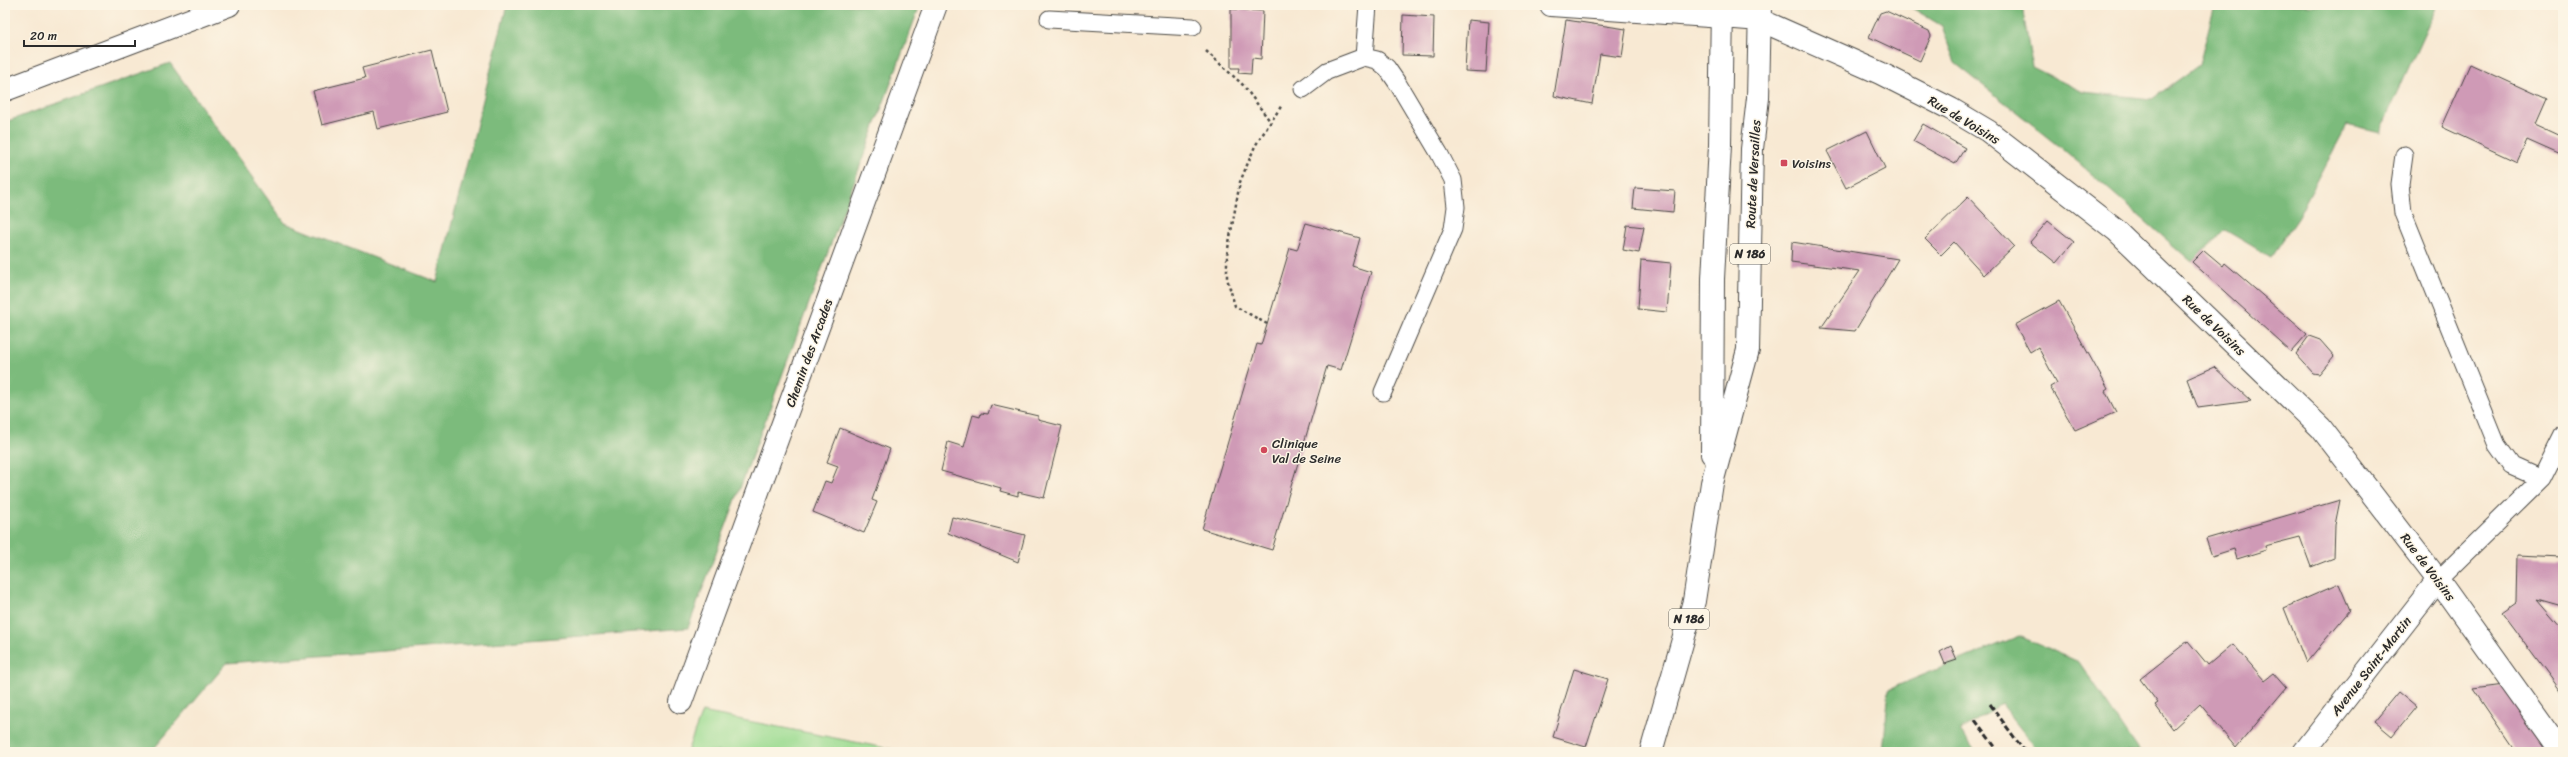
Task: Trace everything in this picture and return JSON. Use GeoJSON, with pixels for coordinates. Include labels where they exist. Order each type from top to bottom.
{"type":"FeatureCollection","features":[{"type":"Feature","properties":{"kind":"street"},"geometry":{"type":"LineString","coordinates":[[5,90],[229,5]]}},
{"type":"Feature","properties":{"kind":"street","name":"Chemin des Arcades"},"geometry":{"type":"LineString","coordinates":[[681,702],[936,5]]}},
{"type":"Feature","properties":{"kind":"street","name":"Rue de Voisins"},"geometry":{"type":"LineString","coordinates":[[1551,5],[1760,12],[1951,109],[1988,131],[2117,231],[2321,428],[2438,580],[2561,752]]}},
{"type":"Feature","properties":{"kind":"street","name":"Route de Versailles"},"geometry":{"type":"LineString","coordinates":[[1712,483],[1713,280],[1720,145],[1722,11]]}},
{"type":"Feature","properties":{"kind":"street","name":"Route de Versailles"},"geometry":{"type":"LineString","coordinates":[[1651,752],[1694,601],[1712,483],[1748,350],[1752,149],[1758,98],[1760,12]]}},
{"type":"Feature","properties":{"kind":"street","name":"Avenue Saint-Martin"},"geometry":{"type":"LineString","coordinates":[[2304,752],[2438,580]]}},
{"type":"Feature","properties":{"kind":"lane"},"geometry":{"type":"LineString","coordinates":[[1364,57],[1368,5]]}},
{"type":"Feature","properties":{"kind":"lane"},"geometry":{"type":"LineString","coordinates":[[1049,19],[1193,27]]}},
{"type":"Feature","properties":{"kind":"lane"},"geometry":{"type":"LineString","coordinates":[[1303,89],[1327,72],[1364,57],[1377,60],[1398,84],[1452,180],[1456,207],[1452,230],[1383,392]]}},
{"type":"Feature","properties":{"kind":"lane"},"geometry":{"type":"LineString","coordinates":[[2404,155],[2400,184],[2403,213],[2497,445],[2512,466],[2541,480]]}},
{"type":"Feature","properties":{"kind":"lane"},"geometry":{"type":"LineString","coordinates":[[2438,580],[2541,480],[2563,435]]}},
{"type":"Feature","properties":{"kind":"path"},"geometry":{"type":"LineString","coordinates":[[1243,85],[1270,122]]}},
{"type":"Feature","properties":{"kind":"path"},"geometry":{"type":"LineString","coordinates":[[1267,324],[1235,306],[1227,278],[1227,254],[1240,182],[1255,146],[1279,108],[1303,89]]}},
{"type":"Feature","properties":{"kind":"green space"},"geometry":{"type":"Polygon","coordinates":[[[507,5],[920,5],[688,628],[227,663],[151,752],[5,752],[5,122],[170,63],[285,223],[437,282],[507,5]]]}},
{"type":"Feature","properties":{"kind":"green space"},"geometry":{"type":"Polygon","coordinates":[[[1907,5],[2022,5],[2032,67],[2083,92],[2152,99],[2199,65],[2215,5],[2437,5],[2379,133],[2347,125],[2298,217],[2271,257],[2225,230],[2192,262],[2063,149],[1955,63],[1942,26],[1907,5]]]}},
{"type":"Feature","properties":{"kind":"green space"},"geometry":{"type":"Polygon","coordinates":[[[2019,636],[2079,662],[2140,752],[2039,752],[2001,704],[1960,730],[1976,752],[1883,752],[1889,689],[2019,636]]]}},
{"type":"Feature","properties":{"kind":"green space"},"geometry":{"type":"Polygon","coordinates":[[[702,712],[906,752],[687,752],[702,712]]]}},
{"type":"Feature","properties":{"kind":"building"},"geometry":{"type":"Polygon","coordinates":[[[1231,9],[1263,11],[1261,59],[1252,58],[1251,74],[1238,73],[1239,68],[1231,68],[1231,9]]]}},
{"type":"Feature","properties":{"kind":"building"},"geometry":{"type":"Polygon","coordinates":[[[1886,11],[1929,31],[1931,36],[1920,61],[1869,37],[1880,13],[1886,11]]]}},
{"type":"Feature","properties":{"kind":"building"},"geometry":{"type":"Polygon","coordinates":[[[1403,15],[1434,17],[1433,56],[1402,55],[1403,15]]]}},
{"type":"Feature","properties":{"kind":"building"},"geometry":{"type":"Polygon","coordinates":[[[1468,20],[1489,22],[1486,72],[1465,71],[1468,20]]]}},
{"type":"Feature","properties":{"kind":"building"},"geometry":{"type":"Polygon","coordinates":[[[1566,20],[1626,29],[1622,57],[1600,54],[1592,104],[1554,96],[1566,20]]]}},
{"type":"Feature","properties":{"kind":"building"},"geometry":{"type":"Polygon","coordinates":[[[432,50],[447,112],[378,129],[374,112],[322,125],[313,91],[365,78],[362,68],[432,50]]]}},
{"type":"Feature","properties":{"kind":"building"},"geometry":{"type":"Polygon","coordinates":[[[2470,64],[2546,99],[2535,124],[2563,137],[2563,156],[2527,140],[2517,162],[2442,127],[2470,64]]]}},
{"type":"Feature","properties":{"kind":"building"},"geometry":{"type":"Polygon","coordinates":[[[1923,124],[1965,148],[1955,164],[1913,141],[1923,124]]]}},
{"type":"Feature","properties":{"kind":"building"},"geometry":{"type":"Polygon","coordinates":[[[1867,131],[1885,168],[1846,188],[1827,151],[1867,131]]]}},
{"type":"Feature","properties":{"kind":"building"},"geometry":{"type":"Polygon","coordinates":[[[1635,188],[1675,191],[1673,212],[1633,208],[1635,188]]]}},
{"type":"Feature","properties":{"kind":"building"},"geometry":{"type":"Polygon","coordinates":[[[1968,197],[2014,246],[1984,275],[1954,242],[1941,255],[1925,239],[1968,197]]]}},
{"type":"Feature","properties":{"kind":"building"},"geometry":{"type":"Polygon","coordinates":[[[2048,221],[2074,242],[2056,263],[2030,242],[2048,221]]]}},
{"type":"Feature","properties":{"kind":"building","name":"Clinique Val de Seine"},"geometry":{"type":"Polygon","coordinates":[[[1306,223],[1360,238],[1352,266],[1371,272],[1341,370],[1327,366],[1272,550],[1202,529],[1257,344],[1261,345],[1290,248],[1297,250],[1306,223]]]}},
{"type":"Feature","properties":{"kind":"building"},"geometry":{"type":"Polygon","coordinates":[[[1627,225],[1644,227],[1639,253],[1623,250],[1627,225]]]}},
{"type":"Feature","properties":{"kind":"building"},"geometry":{"type":"Polygon","coordinates":[[[1792,242],[1898,259],[1855,331],[1821,328],[1860,271],[1791,262],[1792,242]]]}},
{"type":"Feature","properties":{"kind":"building"},"geometry":{"type":"Polygon","coordinates":[[[2204,250],[2223,266],[2225,263],[2307,334],[2291,352],[2192,262],[2204,250]]]}},
{"type":"Feature","properties":{"kind":"building"},"geometry":{"type":"Polygon","coordinates":[[[1641,260],[1671,263],[1667,312],[1638,309],[1641,260]]]}},
{"type":"Feature","properties":{"kind":"building"},"geometry":{"type":"Polygon","coordinates":[[[2059,301],[2108,389],[2105,391],[2116,412],[2075,430],[2050,387],[2057,383],[2038,347],[2030,352],[2015,325],[2059,301]]]}},
{"type":"Feature","properties":{"kind":"building"},"geometry":{"type":"Polygon","coordinates":[[[2309,336],[2320,340],[2334,356],[2319,374],[2313,373],[2296,354],[2309,336]]]}},
{"type":"Feature","properties":{"kind":"building"},"geometry":{"type":"Polygon","coordinates":[[[2214,367],[2251,401],[2198,408],[2187,379],[2214,367]]]}},
{"type":"Feature","properties":{"kind":"building"},"geometry":{"type":"Polygon","coordinates":[[[991,405],[1038,416],[1038,420],[1062,426],[1044,498],[1018,492],[1018,496],[1000,491],[1001,488],[941,471],[948,442],[964,447],[973,415],[980,417],[981,413],[988,414],[991,405]]]}},
{"type":"Feature","properties":{"kind":"building"},"geometry":{"type":"Polygon","coordinates":[[[840,428],[890,449],[872,500],[877,502],[864,533],[813,512],[825,481],[831,483],[838,466],[827,462],[840,428]]]}},
{"type":"Feature","properties":{"kind":"building"},"geometry":{"type":"Polygon","coordinates":[[[2340,500],[2335,525],[2334,558],[2311,567],[2300,537],[2265,546],[2266,550],[2237,559],[2234,549],[2212,556],[2206,539],[2340,500]]]}},
{"type":"Feature","properties":{"kind":"building"},"geometry":{"type":"Polygon","coordinates":[[[952,517],[1025,535],[1018,562],[948,533],[952,517]]]}},
{"type":"Feature","properties":{"kind":"building"},"geometry":{"type":"Polygon","coordinates":[[[2517,555],[2563,557],[2563,606],[2538,599],[2563,628],[2559,636],[2563,640],[2563,694],[2502,612],[2516,602],[2517,555]]]}},
{"type":"Feature","properties":{"kind":"building"},"geometry":{"type":"Polygon","coordinates":[[[2339,584],[2350,610],[2306,663],[2284,608],[2339,584]]]}},
{"type":"Feature","properties":{"kind":"building"},"geometry":{"type":"Polygon","coordinates":[[[2188,641],[2208,665],[2233,644],[2264,680],[2273,673],[2286,688],[2236,748],[2200,704],[2173,729],[2155,705],[2158,703],[2140,679],[2188,641]]]}},
{"type":"Feature","properties":{"kind":"building"},"geometry":{"type":"Polygon","coordinates":[[[1951,646],[1957,660],[1945,664],[1940,652],[1951,646]]]}},
{"type":"Feature","properties":{"kind":"building"},"geometry":{"type":"Polygon","coordinates":[[[1574,669],[1608,679],[1586,747],[1553,737],[1574,669]]]}},
{"type":"Feature","properties":{"kind":"building"},"geometry":{"type":"Polygon","coordinates":[[[2512,684],[2557,752],[2516,752],[2473,689],[2512,684]]]}},
{"type":"Feature","properties":{"kind":"building"},"geometry":{"type":"Polygon","coordinates":[[[2398,692],[2416,707],[2392,736],[2374,721],[2398,692]]]}},
{"type":"Feature","properties":{"kind":"railway"},"geometry":{"type":"LineString","coordinates":[[1990,704],[2025,752]]}},
{"type":"Feature","properties":{"kind":"railway"},"geometry":{"type":"LineString","coordinates":[[1975,720],[1999,752]]}},
{"type":"Feature","properties":{"kind":"place","name":"Voisins"},"geometry":{"type":"Point","coordinates":[1784,163]}},
{"type":"Feature","properties":{"kind":"place","name":"Clinique Val de Seine"},"geometry":{"type":"Point","coordinates":[1264,450]}}]}
